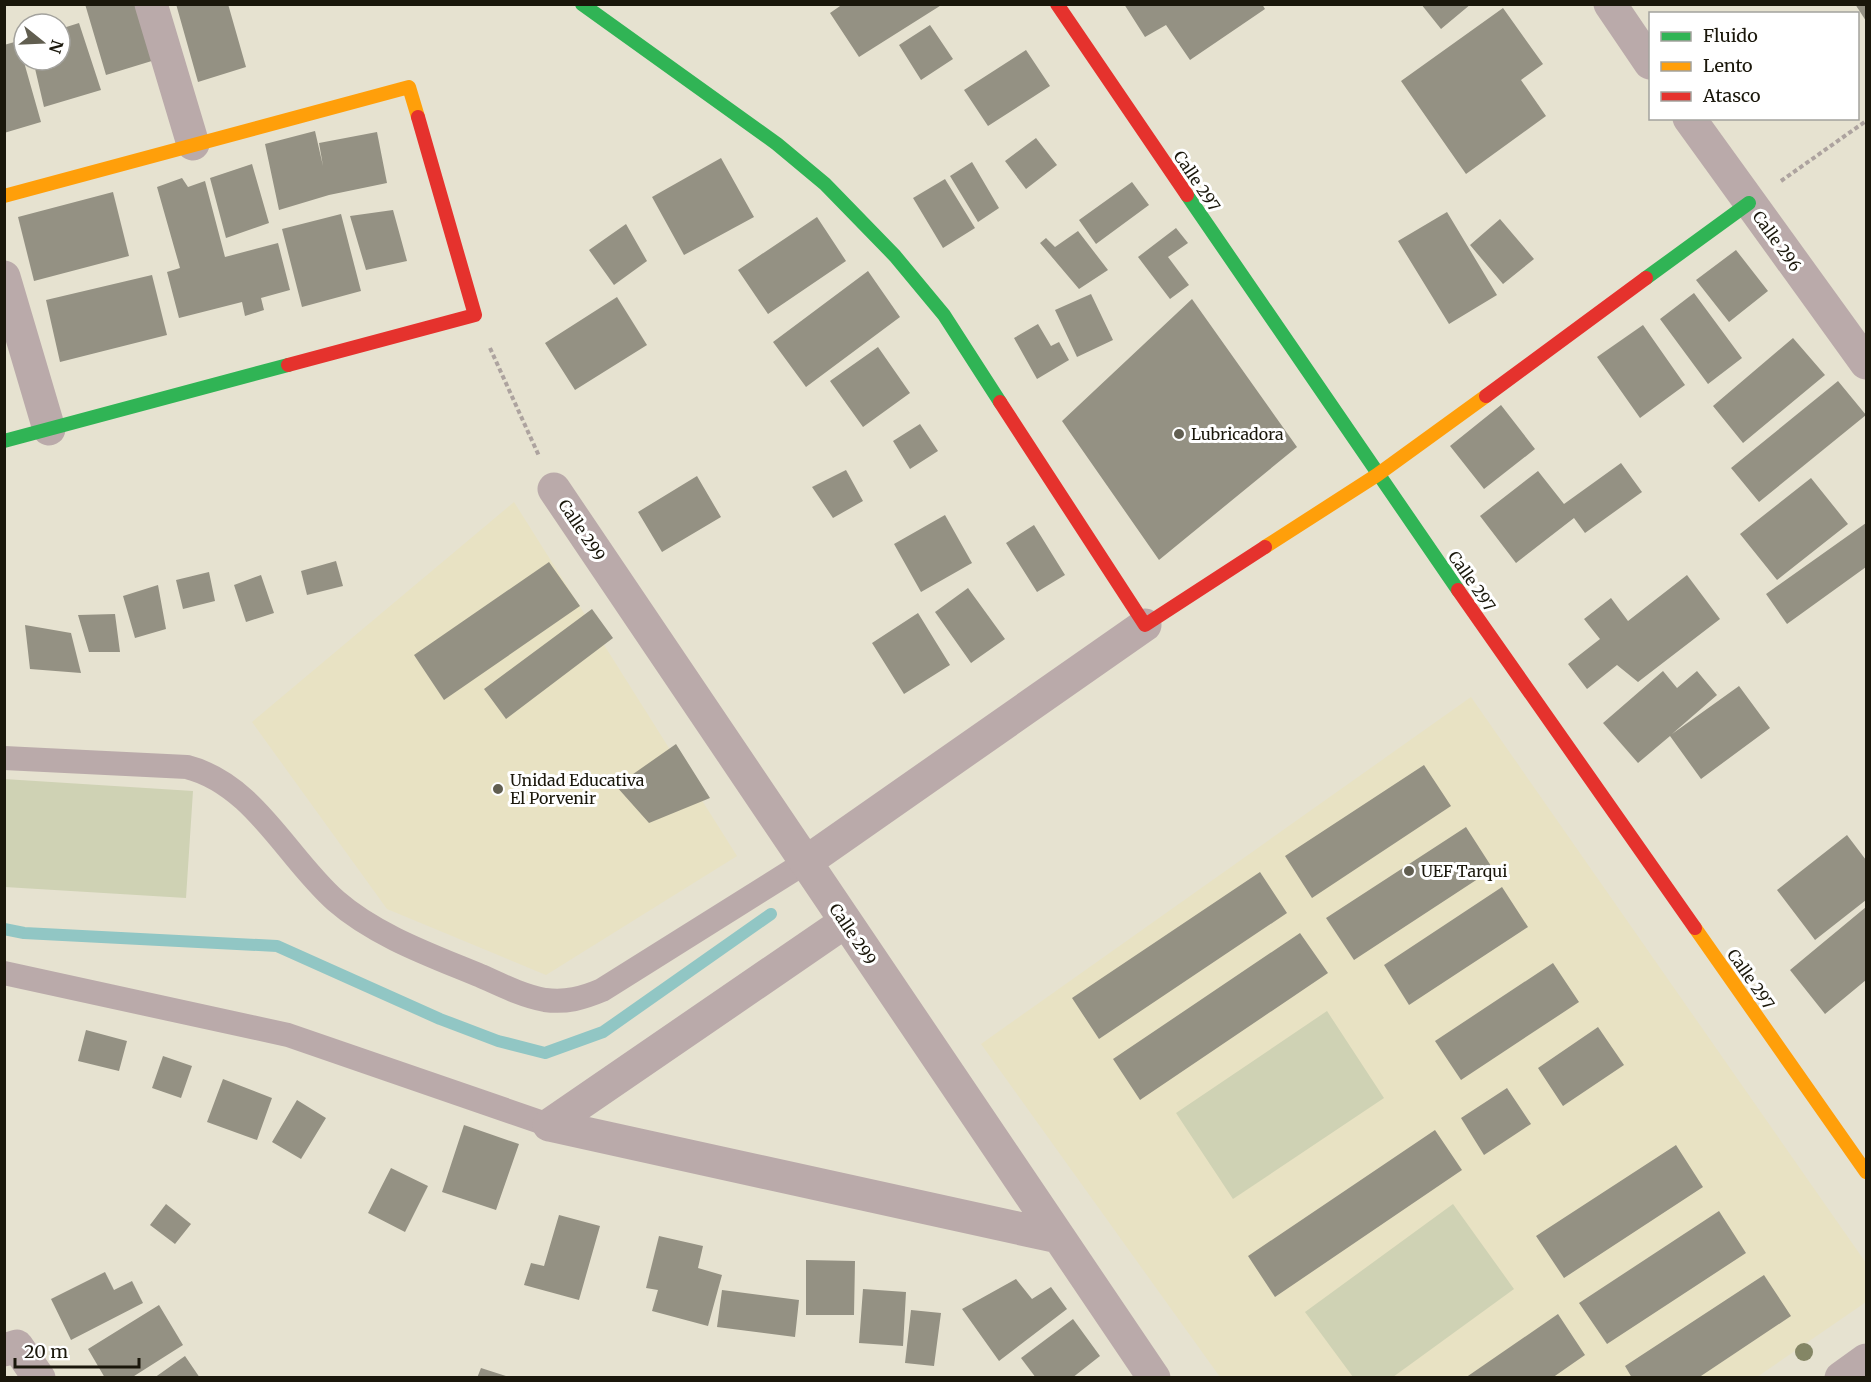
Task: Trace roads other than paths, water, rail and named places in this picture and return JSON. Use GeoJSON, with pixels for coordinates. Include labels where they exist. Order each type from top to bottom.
{"type":"FeatureCollection","features":[{"type":"Feature","properties":{"kind":"street"},"geometry":{"type":"LineString","coordinates":[[151,4],[193,144]]}},
{"type":"Feature","properties":{"kind":"street"},"geometry":{"type":"LineString","coordinates":[[582,4],[777,144],[825,184],[894,256],[944,315],[1145,625]]}},
{"type":"Feature","properties":{"kind":"street","name":"Calle 297"},"geometry":{"type":"LineString","coordinates":[[1057,4],[1377,475],[1866,1172]]}},
{"type":"Feature","properties":{"kind":"street"},"geometry":{"type":"LineString","coordinates":[[1610,4],[1649,62]]}},
{"type":"Feature","properties":{"kind":"street"},"geometry":{"type":"LineString","coordinates":[[4,196],[409,87],[475,315],[4,441]]}},
{"type":"Feature","properties":{"kind":"street","name":"Calle 296"},"geometry":{"type":"LineString","coordinates":[[1690,120],[1866,363]]}},
{"type":"Feature","properties":{"kind":"street"},"geometry":{"type":"LineString","coordinates":[[806,862],[1145,625],[1377,475],[1749,203]]}},
{"type":"Feature","properties":{"kind":"street"},"geometry":{"type":"LineString","coordinates":[[4,277],[49,429]]}},
{"type":"Feature","properties":{"kind":"street","name":"Calle 299"},"geometry":{"type":"LineString","coordinates":[[554,489],[1154,1377]]}},
{"type":"Feature","properties":{"kind":"street"},"geometry":{"type":"LineString","coordinates":[[549,1125],[845,922]]}},
{"type":"Feature","properties":{"kind":"street"},"geometry":{"type":"LineString","coordinates":[[549,1125],[1058,1237]]}},
{"type":"Feature","properties":{"kind":"street"},"geometry":{"type":"LineString","coordinates":[[10,1348],[39,1377]]}},
{"type":"Feature","properties":{"kind":"street"},"geometry":{"type":"LineString","coordinates":[[1841,1377],[1866,1360]]}},
{"type":"Feature","properties":{"kind":"lane"},"geometry":{"type":"LineString","coordinates":[[4,758],[186,767],[207,772],[222,781],[251,807],[337,903],[370,925],[433,956],[518,992],[544,999],[579,999],[602,990],[806,862]]}},
{"type":"Feature","properties":{"kind":"lane"},"geometry":{"type":"LineString","coordinates":[[4,973],[288,1035],[549,1125]]}},
{"type":"Feature","properties":{"kind":"waterway"},"geometry":{"type":"LineString","coordinates":[[4,929],[24,933],[277,946],[440,1019],[498,1041],[545,1053],[603,1032],[771,914]]}},
{"type":"Feature","properties":{"kind":"place","name":"Lubricadora"},"geometry":{"type":"Point","coordinates":[1179,434]}},
{"type":"Feature","properties":{"kind":"place","name":"Unidad Educativa El Porvenir"},"geometry":{"type":"Point","coordinates":[498,789]}},
{"type":"Feature","properties":{"kind":"place","name":"UEF Tarqui"},"geometry":{"type":"Point","coordinates":[1409,871]}}]}
